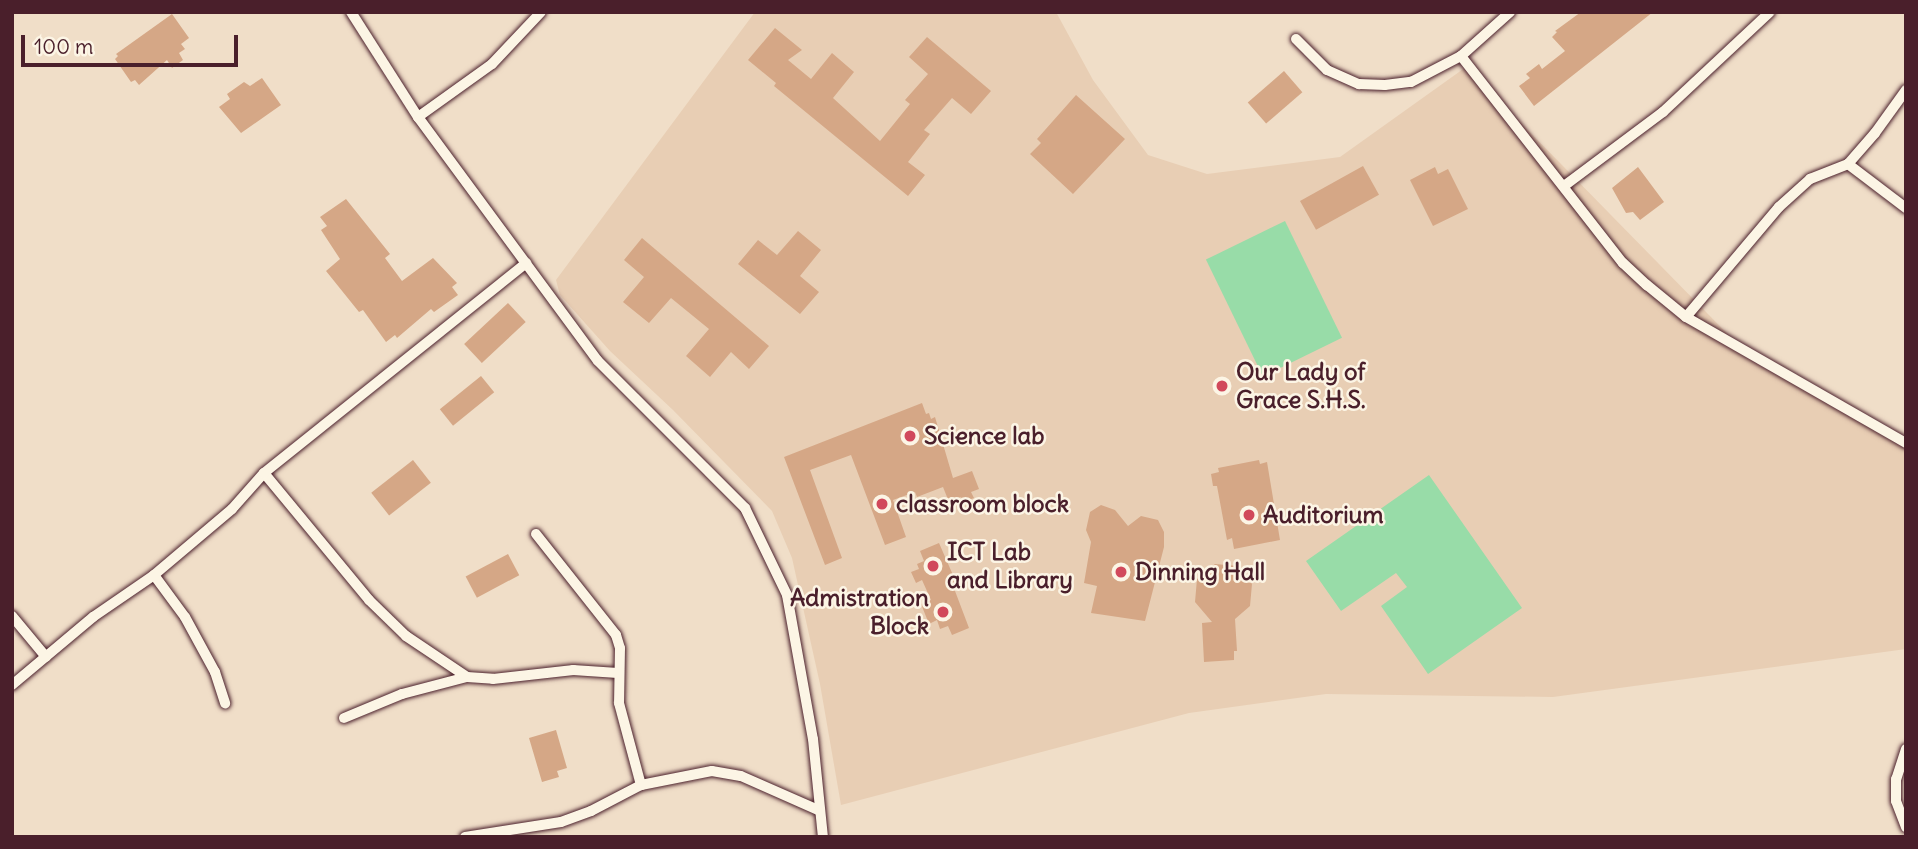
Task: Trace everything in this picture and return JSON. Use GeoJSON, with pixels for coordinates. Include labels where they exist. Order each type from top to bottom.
{"type":"FeatureCollection","features":[{"type":"Feature","properties":{"kind":"street"},"geometry":{"type":"LineString","coordinates":[[351,12],[418,117],[598,361],[745,508],[788,595],[813,739],[822,837]]}},
{"type":"Feature","properties":{"kind":"street"},"geometry":{"type":"LineString","coordinates":[[418,117],[492,64],[541,12]]}},
{"type":"Feature","properties":{"kind":"street"},"geometry":{"type":"LineString","coordinates":[[1296,39],[1327,70],[1359,83],[1385,85],[1411,82],[1461,56],[1510,12]]}},
{"type":"Feature","properties":{"kind":"street"},"geometry":{"type":"LineString","coordinates":[[1564,186],[1663,112],[1770,12]]}},
{"type":"Feature","properties":{"kind":"street"},"geometry":{"type":"LineString","coordinates":[[1461,56],[1623,262],[1686,317],[1906,443]]}},
{"type":"Feature","properties":{"kind":"street"},"geometry":{"type":"LineString","coordinates":[[1686,317],[1779,207],[1811,179],[1848,164],[1875,133],[1906,90]]}},
{"type":"Feature","properties":{"kind":"street"},"geometry":{"type":"LineString","coordinates":[[1848,164],[1906,208]]}},
{"type":"Feature","properties":{"kind":"street"},"geometry":{"type":"LineString","coordinates":[[12,685],[93,617],[154,575],[232,509],[264,473],[526,262]]}},
{"type":"Feature","properties":{"kind":"street"},"geometry":{"type":"LineString","coordinates":[[264,473],[369,600],[407,636],[467,677]]}},
{"type":"Feature","properties":{"kind":"street"},"geometry":{"type":"LineString","coordinates":[[536,534],[616,635],[620,648],[619,703],[642,785]]}},
{"type":"Feature","properties":{"kind":"street"},"geometry":{"type":"LineString","coordinates":[[154,575],[185,617],[215,672],[225,703]]}},
{"type":"Feature","properties":{"kind":"street"},"geometry":{"type":"LineString","coordinates":[[12,615],[46,657]]}},
{"type":"Feature","properties":{"kind":"street"},"geometry":{"type":"LineString","coordinates":[[344,718],[402,694],[467,677],[493,679],[573,670],[618,673]]}},
{"type":"Feature","properties":{"kind":"street"},"geometry":{"type":"LineString","coordinates":[[1906,749],[1896,779],[1896,801],[1906,827]]}},
{"type":"Feature","properties":{"kind":"street"},"geometry":{"type":"LineString","coordinates":[[465,837],[561,822],[642,785],[712,771],[727,772],[818,810]]}},
{"type":"Feature","properties":{"kind":"shaded area","name":"Our Lady of Grace S.H.S."},"geometry":{"type":"Polygon","coordinates":[[[755,12],[1056,12],[1093,80],[1148,155],[1207,174],[1340,157],[1466,67],[1755,362],[1906,448],[1906,649],[1553,697],[1326,694],[1189,713],[841,805],[820,684],[792,558],[772,511],[673,410],[610,351],[560,295],[556,280],[755,12]]]}},
{"type":"Feature","properties":{"kind":"green space"},"geometry":{"type":"Polygon","coordinates":[[[1285,221],[1342,338],[1263,376],[1206,260],[1285,221]]]}},
{"type":"Feature","properties":{"kind":"green space"},"geometry":{"type":"Polygon","coordinates":[[[1429,475],[1522,608],[1428,674],[1381,606],[1407,587],[1396,573],[1341,611],[1306,561],[1429,475]]]}},
{"type":"Feature","properties":{"kind":"building"},"geometry":{"type":"Polygon","coordinates":[[[1581,12],[1653,12],[1534,106],[1519,86],[1530,78],[1526,74],[1539,64],[1542,69],[1565,51],[1552,37],[1557,32],[1555,31],[1581,12]]]}},
{"type":"Feature","properties":{"kind":"building"},"geometry":{"type":"Polygon","coordinates":[[[172,14],[189,38],[181,44],[185,49],[179,53],[183,60],[172,68],[167,60],[139,85],[135,80],[131,82],[115,59],[118,56],[116,54],[172,14]]]}},
{"type":"Feature","properties":{"kind":"building"},"geometry":{"type":"Polygon","coordinates":[[[775,28],[802,50],[788,60],[811,79],[832,53],[854,72],[833,98],[880,141],[910,104],[905,100],[928,74],[909,57],[927,37],[991,91],[971,114],[952,98],[924,130],[930,134],[908,162],[925,175],[908,196],[774,86],[776,83],[748,60],[775,28]]]}},
{"type":"Feature","properties":{"kind":"building"},"geometry":{"type":"Polygon","coordinates":[[[1284,71],[1302,92],[1266,124],[1248,102],[1284,71]]]}},
{"type":"Feature","properties":{"kind":"building"},"geometry":{"type":"Polygon","coordinates":[[[262,78],[281,105],[241,133],[219,107],[230,99],[227,94],[244,82],[250,86],[262,78]]]}},
{"type":"Feature","properties":{"kind":"building"},"geometry":{"type":"Polygon","coordinates":[[[1076,95],[1125,139],[1073,194],[1030,154],[1041,143],[1037,139],[1076,95]]]}},
{"type":"Feature","properties":{"kind":"building"},"geometry":{"type":"Polygon","coordinates":[[[1363,166],[1379,195],[1316,230],[1300,201],[1363,166]]]}},
{"type":"Feature","properties":{"kind":"building"},"geometry":{"type":"Polygon","coordinates":[[[1435,167],[1438,174],[1448,169],[1468,209],[1433,226],[1410,180],[1435,167]]]}},
{"type":"Feature","properties":{"kind":"building"},"geometry":{"type":"Polygon","coordinates":[[[1638,167],[1664,202],[1640,220],[1633,212],[1626,213],[1612,188],[1638,167]]]}},
{"type":"Feature","properties":{"kind":"building"},"geometry":{"type":"Polygon","coordinates":[[[346,199],[390,254],[385,258],[402,281],[433,258],[457,283],[452,287],[458,295],[434,312],[431,309],[397,338],[395,335],[386,342],[363,310],[359,312],[326,271],[340,259],[321,230],[327,226],[320,217],[346,199]]]}},
{"type":"Feature","properties":{"kind":"building"},"geometry":{"type":"Polygon","coordinates":[[[798,231],[821,250],[800,276],[819,292],[800,314],[738,264],[758,240],[777,255],[798,231]]]}},
{"type":"Feature","properties":{"kind":"building"},"geometry":{"type":"Polygon","coordinates":[[[642,238],[769,346],[749,369],[731,352],[710,377],[686,356],[709,329],[671,298],[649,323],[623,302],[644,277],[624,260],[642,238]]]}},
{"type":"Feature","properties":{"kind":"building"},"geometry":{"type":"Polygon","coordinates":[[[508,303],[526,322],[482,363],[464,344],[508,303]]]}},
{"type":"Feature","properties":{"kind":"building"},"geometry":{"type":"Polygon","coordinates":[[[481,376],[494,392],[453,426],[440,409],[481,376]]]}},
{"type":"Feature","properties":{"kind":"building"},"geometry":{"type":"Polygon","coordinates":[[[922,403],[926,414],[929,413],[931,419],[935,417],[953,478],[972,471],[979,489],[971,492],[974,498],[963,502],[961,497],[949,502],[943,487],[917,497],[915,492],[893,500],[906,537],[885,545],[851,455],[810,470],[842,558],[825,565],[784,457],[922,403]]]}},
{"type":"Feature","properties":{"kind":"building"},"geometry":{"type":"Polygon","coordinates":[[[413,460],[431,483],[389,515],[371,493],[413,460]]]}},
{"type":"Feature","properties":{"kind":"building","name":"Auditorium"},"geometry":{"type":"Polygon","coordinates":[[[1259,460],[1260,464],[1267,462],[1280,540],[1234,549],[1232,538],[1227,540],[1217,486],[1213,486],[1211,474],[1219,472],[1218,468],[1259,460]]]}},
{"type":"Feature","properties":{"kind":"building","name":"Dinning Hall"},"geometry":{"type":"Polygon","coordinates":[[[1101,505],[1115,510],[1128,526],[1141,516],[1158,520],[1164,532],[1164,547],[1145,621],[1091,613],[1097,586],[1084,583],[1091,542],[1086,530],[1090,512],[1101,505]]]}},
{"type":"Feature","properties":{"kind":"building"},"geometry":{"type":"Polygon","coordinates":[[[939,543],[956,582],[952,583],[969,628],[952,635],[948,626],[940,629],[937,620],[929,624],[921,604],[931,600],[922,580],[916,583],[911,572],[919,569],[917,564],[924,561],[920,551],[939,543]]]}},
{"type":"Feature","properties":{"kind":"building"},"geometry":{"type":"Polygon","coordinates":[[[508,554],[519,575],[477,598],[466,577],[508,554]]]}},
{"type":"Feature","properties":{"kind":"building"},"geometry":{"type":"Polygon","coordinates":[[[1215,564],[1238,566],[1252,584],[1250,606],[1235,619],[1237,651],[1234,651],[1234,660],[1204,662],[1202,623],[1212,622],[1195,602],[1197,579],[1215,564]]]}},
{"type":"Feature","properties":{"kind":"building"},"geometry":{"type":"Polygon","coordinates":[[[556,730],[567,768],[557,771],[559,777],[542,782],[529,738],[556,730]]]}},
{"type":"Feature","properties":{"kind":"place","name":"Our Lady of Grace S.H.S."},"geometry":{"type":"Point","coordinates":[1222,386]}},
{"type":"Feature","properties":{"kind":"place","name":"Science lab"},"geometry":{"type":"Point","coordinates":[910,436]}},
{"type":"Feature","properties":{"kind":"place","name":"classroom block"},"geometry":{"type":"Point","coordinates":[882,504]}},
{"type":"Feature","properties":{"kind":"place","name":"Auditorium"},"geometry":{"type":"Point","coordinates":[1249,515]}},
{"type":"Feature","properties":{"kind":"place","name":"ICT Lab and Library"},"geometry":{"type":"Point","coordinates":[933,566]}},
{"type":"Feature","properties":{"kind":"place","name":"Dinning Hall"},"geometry":{"type":"Point","coordinates":[1121,572]}},
{"type":"Feature","properties":{"kind":"place","name":"Admistration Block"},"geometry":{"type":"Point","coordinates":[943,612]}}]}
